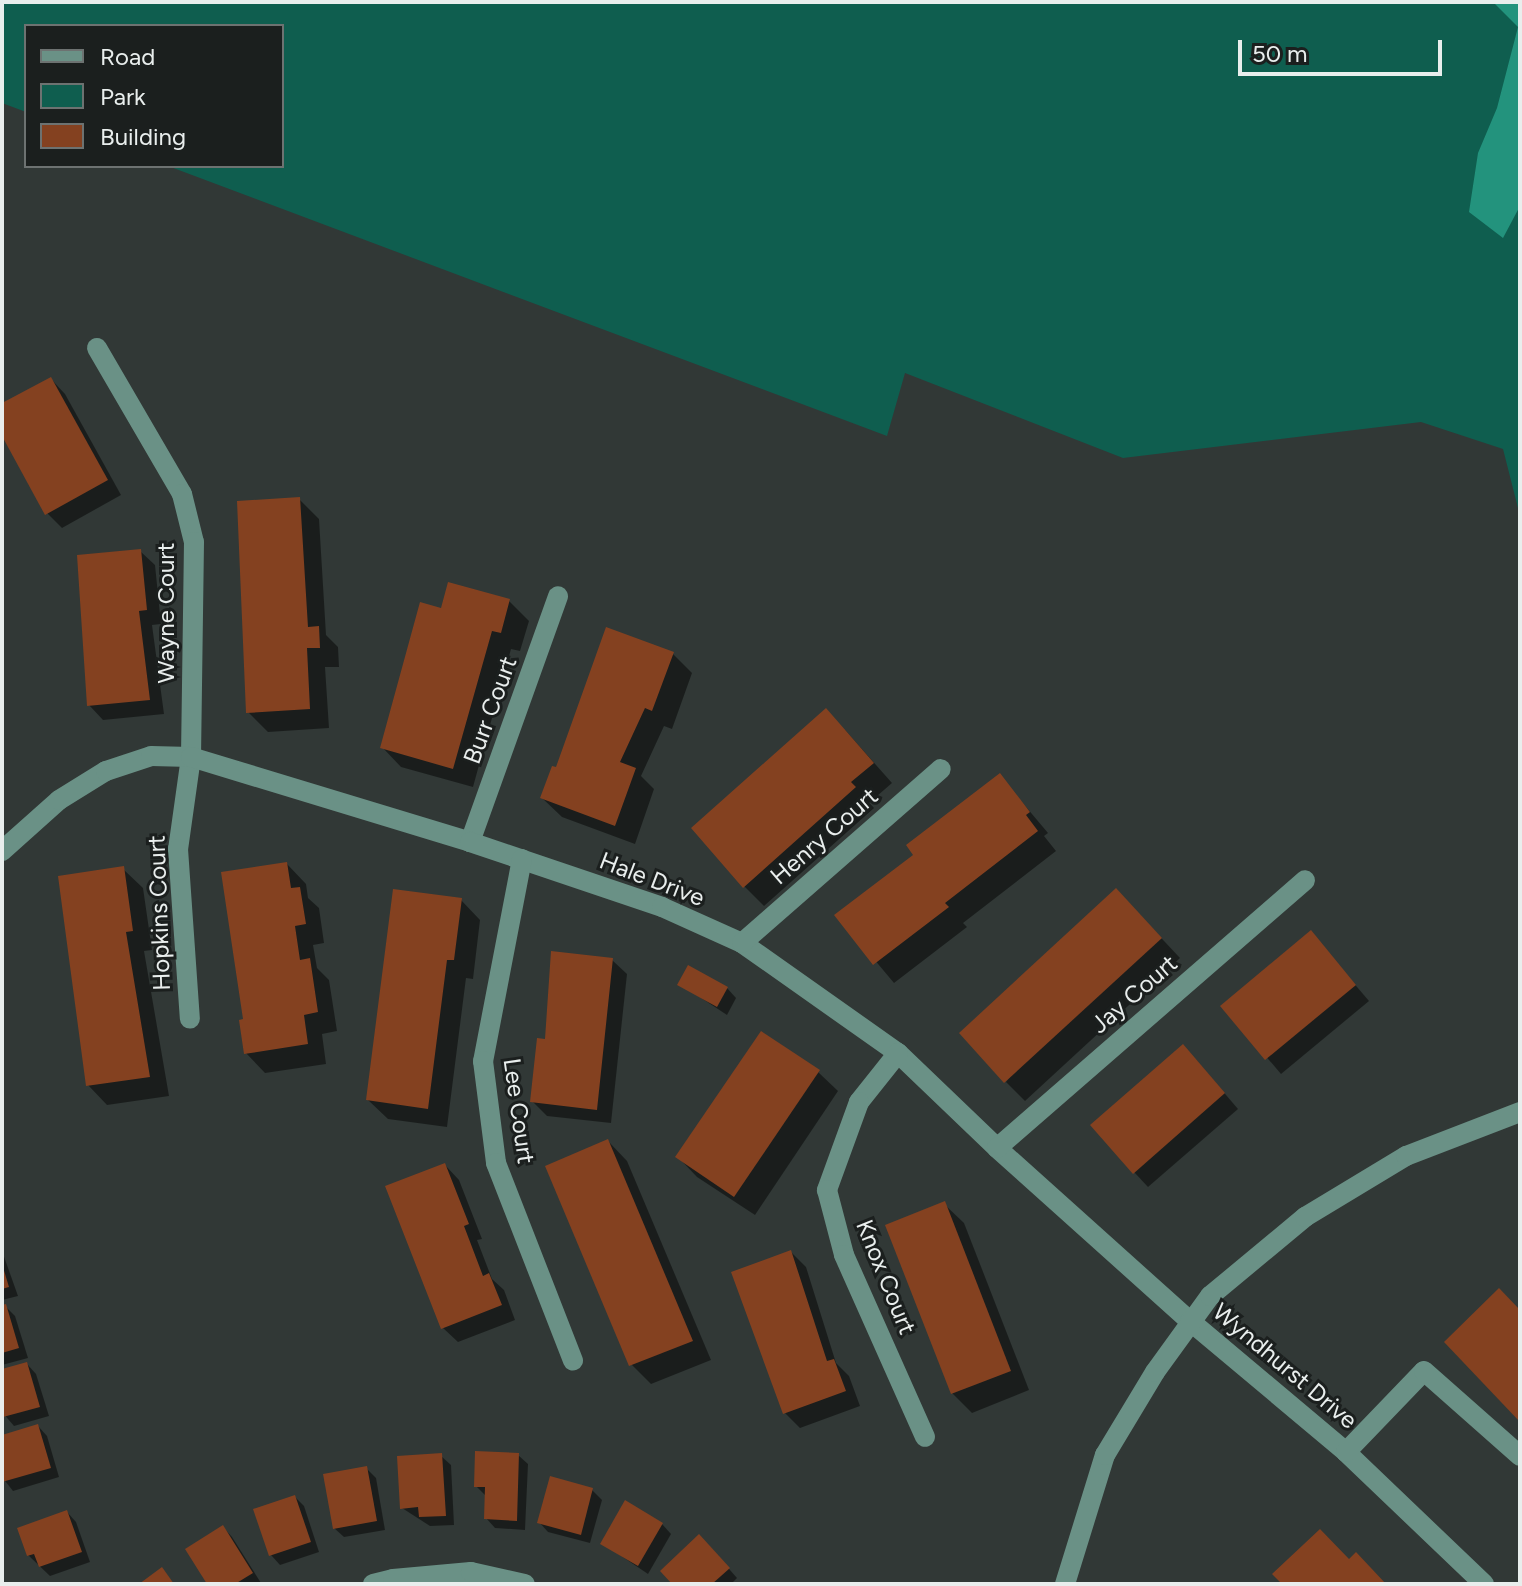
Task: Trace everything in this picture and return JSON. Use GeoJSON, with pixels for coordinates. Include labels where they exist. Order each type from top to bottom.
{"type":"FeatureCollection","features":[{"type":"Feature","properties":{"kind":"street","name":"Wayne Court"},"geometry":{"type":"LineString","coordinates":[[97,348],[182,494],[194,542],[191,757]]}},
{"type":"Feature","properties":{"kind":"street","name":"Burr Court"},"geometry":{"type":"LineString","coordinates":[[470,842],[558,596]]}},
{"type":"Feature","properties":{"kind":"street","name":"Hale Drive"},"geometry":{"type":"LineString","coordinates":[[2,851],[59,800],[106,771],[151,756],[191,757],[470,842],[662,907],[742,943],[898,1053],[997,1148],[1190,1321]]}},
{"type":"Feature","properties":{"kind":"street","name":"Hopkins Court"},"geometry":{"type":"LineString","coordinates":[[190,1019],[178,849],[191,757]]}},
{"type":"Feature","properties":{"kind":"street","name":"Henry Court"},"geometry":{"type":"LineString","coordinates":[[742,943],[941,769]]}},
{"type":"Feature","properties":{"kind":"street","name":"Lee Court"},"geometry":{"type":"LineString","coordinates":[[522,859],[483,1061],[496,1163],[573,1361]]}},
{"type":"Feature","properties":{"kind":"street","name":"Jay Court"},"geometry":{"type":"LineString","coordinates":[[997,1148],[1305,880]]}},
{"type":"Feature","properties":{"kind":"street","name":"Knox Court"},"geometry":{"type":"LineString","coordinates":[[898,1053],[859,1102],[827,1190],[844,1255],[925,1437]]}},
{"type":"Feature","properties":{"kind":"street","name":"Wyndhurst Drive"},"geometry":{"type":"LineString","coordinates":[[1065,1584],[1105,1455],[1190,1321],[1210,1296],[1305,1217],[1406,1156],[1520,1112]]}},
{"type":"Feature","properties":{"kind":"street","name":"Wyndhurst Drive"},"geometry":{"type":"LineString","coordinates":[[1190,1321],[1346,1452],[1484,1584]]}},
{"type":"Feature","properties":{"kind":"street","name":"Wyndhurst Drive"},"geometry":{"type":"LineString","coordinates":[[1346,1452],[1424,1371],[1520,1456]]}},
{"type":"Feature","properties":{"kind":"street"},"geometry":{"type":"LineString","coordinates":[[373,1584],[393,1579],[471,1572],[525,1584]]}},
{"type":"Feature","properties":{"kind":"green space"},"geometry":{"type":"Polygon","coordinates":[[[2,2],[1520,2],[1520,516],[1503,449],[1421,422],[1123,458],[905,373],[887,436],[173,168],[284,168],[284,24],[24,24],[24,111],[2,103],[2,2]]]}},
{"type":"Feature","properties":{"kind":"shaded area"},"geometry":{"type":"Polygon","coordinates":[[[1493,2],[1520,2],[1520,206],[1503,238],[1469,212],[1478,153],[1497,108],[1518,27],[1493,2]]]}},
{"type":"Feature","properties":{"kind":"building"},"geometry":{"type":"Polygon","coordinates":[[[51,377],[108,480],[45,515],[2,436],[2,403],[51,377]]]}},
{"type":"Feature","properties":{"kind":"building"},"geometry":{"type":"Polygon","coordinates":[[[300,497],[308,627],[319,626],[320,648],[307,648],[310,709],[246,713],[237,501],[300,497]]]}},
{"type":"Feature","properties":{"kind":"building"},"geometry":{"type":"Polygon","coordinates":[[[141,549],[147,610],[139,611],[150,700],[87,706],[77,555],[141,549]]]}},
{"type":"Feature","properties":{"kind":"building"},"geometry":{"type":"Polygon","coordinates":[[[448,582],[510,599],[501,633],[492,631],[453,769],[380,748],[420,602],[441,608],[448,582]]]}},
{"type":"Feature","properties":{"kind":"building"},"geometry":{"type":"Polygon","coordinates":[[[606,627],[674,652],[652,711],[645,708],[620,762],[636,768],[615,826],[540,798],[552,766],[556,767],[606,627]]]}},
{"type":"Feature","properties":{"kind":"building"},"geometry":{"type":"Polygon","coordinates":[[[826,708],[874,763],[851,782],[856,787],[743,888],[691,828],[826,708]]]}},
{"type":"Feature","properties":{"kind":"building"},"geometry":{"type":"Polygon","coordinates":[[[1000,773],[1030,812],[1026,815],[1038,831],[945,903],[949,907],[873,965],[834,915],[913,855],[906,845],[1000,773]]]}},
{"type":"Feature","properties":{"kind":"building"},"geometry":{"type":"Polygon","coordinates":[[[287,862],[291,888],[300,887],[306,924],[295,926],[300,960],[310,958],[318,1012],[304,1015],[308,1044],[244,1054],[239,1020],[243,1019],[221,872],[287,862]]]}},
{"type":"Feature","properties":{"kind":"building"},"geometry":{"type":"Polygon","coordinates":[[[124,866],[133,931],[126,932],[150,1077],[86,1086],[58,876],[124,866]]]}},
{"type":"Feature","properties":{"kind":"building"},"geometry":{"type":"Polygon","coordinates":[[[1116,888],[1162,938],[1004,1083],[959,1033],[1116,888]]]}},
{"type":"Feature","properties":{"kind":"building"},"geometry":{"type":"Polygon","coordinates":[[[393,889],[462,898],[454,960],[447,960],[428,1109],[366,1100],[393,889]]]}},
{"type":"Feature","properties":{"kind":"building"},"geometry":{"type":"Polygon","coordinates":[[[1311,930],[1356,985],[1265,1060],[1220,1006],[1311,930]]]}},
{"type":"Feature","properties":{"kind":"building"},"geometry":{"type":"Polygon","coordinates":[[[551,951],[613,958],[597,1110],[530,1102],[537,1038],[545,1039],[551,951]]]}},
{"type":"Feature","properties":{"kind":"building"},"geometry":{"type":"Polygon","coordinates":[[[688,965],[728,987],[717,1007],[677,985],[688,965]]]}},
{"type":"Feature","properties":{"kind":"building"},"geometry":{"type":"Polygon","coordinates":[[[761,1031],[820,1070],[734,1197],[675,1157],[761,1031]]]}},
{"type":"Feature","properties":{"kind":"building"},"geometry":{"type":"Polygon","coordinates":[[[1183,1044],[1225,1093],[1133,1174],[1090,1125],[1183,1044]]]}},
{"type":"Feature","properties":{"kind":"building"},"geometry":{"type":"Polygon","coordinates":[[[608,1139],[693,1341],[629,1366],[545,1166],[608,1139]]]}},
{"type":"Feature","properties":{"kind":"building"},"geometry":{"type":"Polygon","coordinates":[[[445,1163],[469,1224],[464,1226],[483,1276],[489,1273],[502,1305],[441,1329],[385,1186],[445,1163]]]}},
{"type":"Feature","properties":{"kind":"building"},"geometry":{"type":"Polygon","coordinates":[[[945,1201],[1011,1371],[951,1394],[885,1225],[945,1201]]]}},
{"type":"Feature","properties":{"kind":"building"},"geometry":{"type":"Polygon","coordinates":[[[791,1250],[827,1361],[834,1359],[846,1391],[783,1414],[731,1272],[791,1250]]]}},
{"type":"Feature","properties":{"kind":"building"},"geometry":{"type":"Polygon","coordinates":[[[2,1264],[9,1287],[2,1289],[2,1264]]]}},
{"type":"Feature","properties":{"kind":"building"},"geometry":{"type":"Polygon","coordinates":[[[1499,1288],[1520,1310],[1520,1422],[1444,1342],[1499,1288]]]}},
{"type":"Feature","properties":{"kind":"building"},"geometry":{"type":"Polygon","coordinates":[[[6,1304],[19,1348],[2,1353],[2,1305],[6,1304]]]}},
{"type":"Feature","properties":{"kind":"building"},"geometry":{"type":"Polygon","coordinates":[[[27,1362],[40,1407],[3,1417],[2,1369],[27,1362]]]}},
{"type":"Feature","properties":{"kind":"building"},"geometry":{"type":"Polygon","coordinates":[[[38,1424],[51,1468],[2,1482],[2,1435],[38,1424]]]}},
{"type":"Feature","properties":{"kind":"building"},"geometry":{"type":"Polygon","coordinates":[[[475,1451],[519,1453],[517,1521],[484,1519],[485,1487],[474,1487],[475,1451]]]}},
{"type":"Feature","properties":{"kind":"building"},"geometry":{"type":"Polygon","coordinates":[[[442,1453],[446,1516],[419,1517],[418,1507],[400,1509],[397,1456],[442,1453]]]}},
{"type":"Feature","properties":{"kind":"building"},"geometry":{"type":"Polygon","coordinates":[[[367,1466],[377,1521],[333,1529],[323,1474],[367,1466]]]}},
{"type":"Feature","properties":{"kind":"building"},"geometry":{"type":"Polygon","coordinates":[[[550,1476],[593,1488],[581,1535],[537,1523],[550,1476]]]}},
{"type":"Feature","properties":{"kind":"building"},"geometry":{"type":"Polygon","coordinates":[[[295,1495],[311,1542],[269,1556],[253,1509],[295,1495]]]}},
{"type":"Feature","properties":{"kind":"building"},"geometry":{"type":"Polygon","coordinates":[[[625,1500],[663,1523],[638,1566],[600,1544],[625,1500]]]}},
{"type":"Feature","properties":{"kind":"building"},"geometry":{"type":"Polygon","coordinates":[[[67,1510],[82,1552],[39,1567],[34,1554],[27,1556],[17,1528],[67,1510]]]}},
{"type":"Feature","properties":{"kind":"building"},"geometry":{"type":"Polygon","coordinates":[[[223,1525],[253,1573],[235,1584],[207,1584],[185,1549],[223,1525]]]}},
{"type":"Feature","properties":{"kind":"building"},"geometry":{"type":"Polygon","coordinates":[[[1320,1529],[1349,1559],[1356,1552],[1386,1584],[1282,1584],[1272,1574],[1320,1529]]]}},
{"type":"Feature","properties":{"kind":"building"},"geometry":{"type":"Polygon","coordinates":[[[699,1534],[730,1568],[712,1584],[672,1584],[660,1571],[699,1534]]]}},
{"type":"Feature","properties":{"kind":"building"},"geometry":{"type":"Polygon","coordinates":[[[162,1567],[174,1584],[139,1584],[162,1567]]]}}]}
